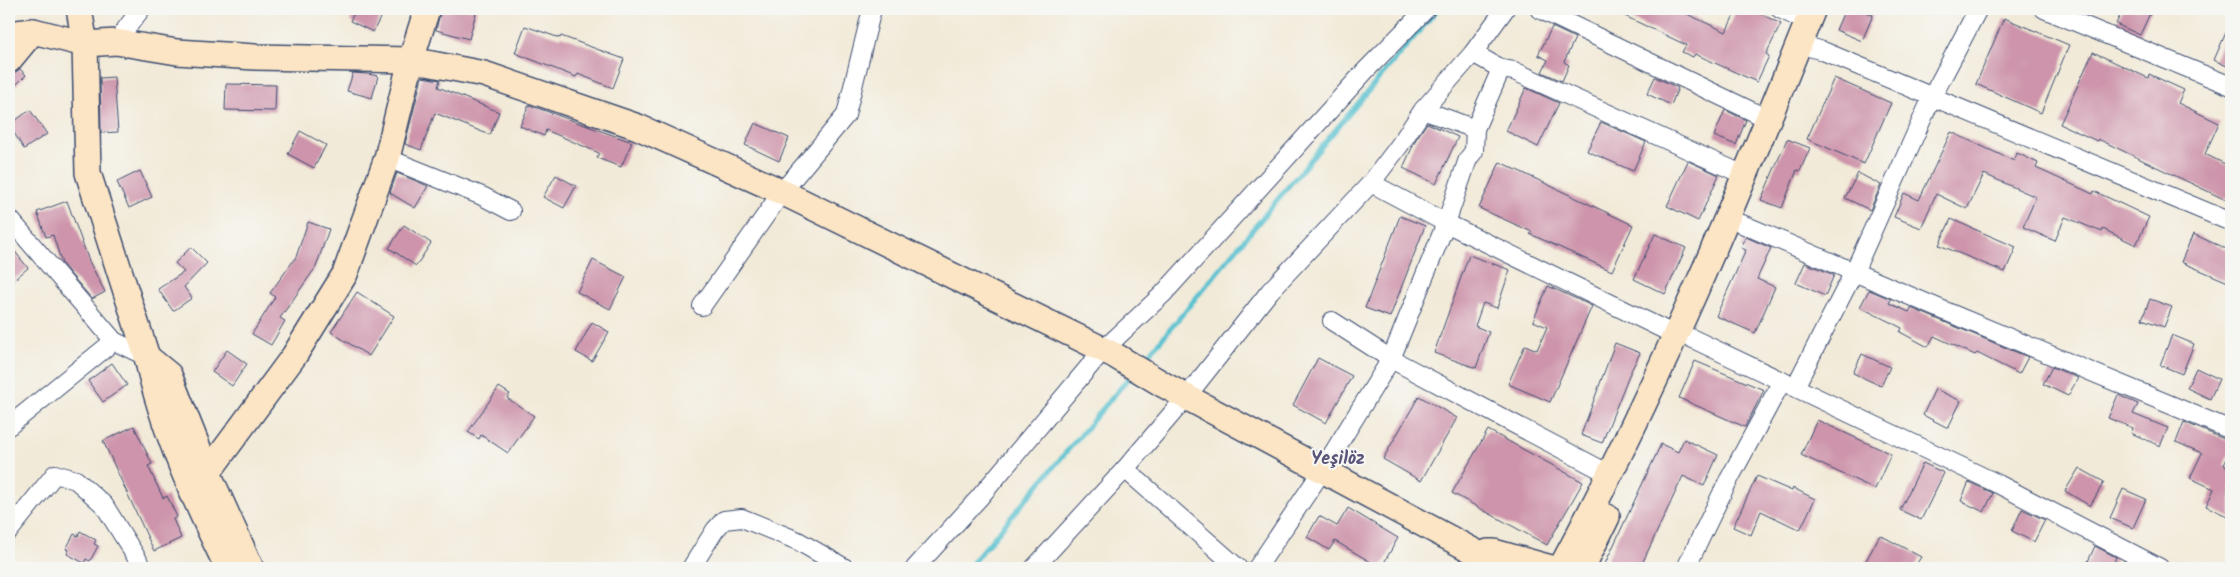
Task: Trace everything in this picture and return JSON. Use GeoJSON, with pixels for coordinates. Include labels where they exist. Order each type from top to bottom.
{"type":"FeatureCollection","features":[{"type":"Feature","properties":{"kind":"street"},"geometry":{"type":"LineString","coordinates":[[79,9],[85,44],[88,172],[147,357],[153,385],[192,494],[228,568]]}},
{"type":"Feature","properties":{"kind":"street"},"geometry":{"type":"LineString","coordinates":[[116,42],[141,9]]}},
{"type":"Feature","properties":{"kind":"street"},"geometry":{"type":"LineString","coordinates":[[192,494],[232,437],[294,356],[345,274],[387,158],[411,60],[427,9]]}},
{"type":"Feature","properties":{"kind":"street"},"geometry":{"type":"LineString","coordinates":[[702,306],[782,192],[846,115],[872,9]]}},
{"type":"Feature","properties":{"kind":"street"},"geometry":{"type":"LineString","coordinates":[[915,568],[1366,70],[1426,9]]}},
{"type":"Feature","properties":{"kind":"street"},"geometry":{"type":"LineString","coordinates":[[1034,568],[1125,470],[1187,396],[1270,291],[1371,184],[1423,110],[1473,53],[1505,9]]}},
{"type":"Feature","properties":{"kind":"street"},"geometry":{"type":"LineString","coordinates":[[1540,9],[1768,119]]}},
{"type":"Feature","properties":{"kind":"street"},"geometry":{"type":"LineString","coordinates":[[1780,9],[1809,31],[1823,51],[2231,222]]}},
{"type":"Feature","properties":{"kind":"street"},"geometry":{"type":"LineString","coordinates":[[1582,568],[1683,336],[1744,175],[1768,119],[1809,31],[1832,9]]}},
{"type":"Feature","properties":{"kind":"street"},"geometry":{"type":"LineString","coordinates":[[1686,568],[1726,485],[1789,384],[1854,272],[1932,97],[1978,9]]}},
{"type":"Feature","properties":{"kind":"street"},"geometry":{"type":"LineString","coordinates":[[2044,9],[2231,86]]}},
{"type":"Feature","properties":{"kind":"street"},"geometry":{"type":"LineString","coordinates":[[1561,568],[1742,224],[1809,31]]}},
{"type":"Feature","properties":{"kind":"street"},"geometry":{"type":"LineString","coordinates":[[9,60],[21,32],[85,44],[116,42],[177,52],[255,57],[411,60],[484,74],[638,127],[782,192],[1109,352],[1164,385],[1505,568]]}},
{"type":"Feature","properties":{"kind":"street"},"geometry":{"type":"LineString","coordinates":[[1473,53],[1501,69],[1514,71],[1744,175]]}},
{"type":"Feature","properties":{"kind":"street"},"geometry":{"type":"LineString","coordinates":[[1258,568],[1322,471],[1391,359],[1446,223],[1468,159],[1474,152],[1475,129],[1501,69]]}},
{"type":"Feature","properties":{"kind":"street"},"geometry":{"type":"LineString","coordinates":[[1423,110],[1475,129]]}},
{"type":"Feature","properties":{"kind":"street"},"geometry":{"type":"LineString","coordinates":[[387,158],[482,196],[511,211]]}},
{"type":"Feature","properties":{"kind":"street"},"geometry":{"type":"LineString","coordinates":[[1371,184],[1446,223],[1998,484],[2160,568]]}},
{"type":"Feature","properties":{"kind":"street"},"geometry":{"type":"LineString","coordinates":[[9,218],[114,341],[147,357],[169,375],[208,473],[251,568]]}},
{"type":"Feature","properties":{"kind":"street"},"geometry":{"type":"LineString","coordinates":[[1742,224],[2231,430]]}},
{"type":"Feature","properties":{"kind":"street"},"geometry":{"type":"LineString","coordinates":[[1332,320],[1391,359],[1611,475]]}},
{"type":"Feature","properties":{"kind":"street"},"geometry":{"type":"LineString","coordinates":[[9,426],[114,341]]}},
{"type":"Feature","properties":{"kind":"street"},"geometry":{"type":"LineString","coordinates":[[1125,470],[1238,568]]}},
{"type":"Feature","properties":{"kind":"street"},"geometry":{"type":"LineString","coordinates":[[9,530],[55,474],[76,480],[104,505],[141,568]]}},
{"type":"Feature","properties":{"kind":"street"},"geometry":{"type":"LineString","coordinates":[[691,568],[715,530],[724,520],[742,518],[798,541],[845,568]]}},
{"type":"Feature","properties":{"kind":"street"},"geometry":{"type":"LineString","coordinates":[[1478,553],[1494,552],[1551,568]]}},
{"type":"Feature","properties":{"kind":"building"},"geometry":{"type":"Polygon","coordinates":[[[356,9],[376,9],[383,12],[373,32],[350,21],[356,9]]]}},
{"type":"Feature","properties":{"kind":"building"},"geometry":{"type":"Polygon","coordinates":[[[441,9],[477,9],[469,39],[436,30],[441,9]]]}},
{"type":"Feature","properties":{"kind":"building"},"geometry":{"type":"Polygon","coordinates":[[[1610,9],[1676,9],[1726,32],[1737,9],[1751,9],[1781,24],[1766,54],[1769,56],[1757,82],[1695,54],[1693,57],[1682,52],[1686,45],[1610,9]]]}},
{"type":"Feature","properties":{"kind":"building"},"geometry":{"type":"Polygon","coordinates":[[[1845,9],[1858,9],[1873,15],[1862,41],[1836,30],[1845,9]]]}},
{"type":"Feature","properties":{"kind":"building"},"geometry":{"type":"Polygon","coordinates":[[[2123,9],[2152,9],[2140,35],[2116,24],[2123,9]]]}},
{"type":"Feature","properties":{"kind":"building"},"geometry":{"type":"Polygon","coordinates":[[[2004,18],[2069,45],[2041,113],[1976,84],[2004,18]]]}},
{"type":"Feature","properties":{"kind":"building"},"geometry":{"type":"Polygon","coordinates":[[[2231,21],[2231,68],[2214,60],[2231,21]]]}},
{"type":"Feature","properties":{"kind":"building"},"geometry":{"type":"Polygon","coordinates":[[[525,26],[560,38],[561,36],[624,59],[613,88],[578,74],[576,77],[515,53],[525,26]]]}},
{"type":"Feature","properties":{"kind":"building"},"geometry":{"type":"Polygon","coordinates":[[[1552,27],[1575,38],[1564,62],[1569,65],[1562,81],[1542,72],[1548,60],[1538,55],[1552,27]]]}},
{"type":"Feature","properties":{"kind":"building"},"geometry":{"type":"Polygon","coordinates":[[[2093,52],[2148,78],[2149,74],[2184,90],[2178,103],[2219,123],[2205,154],[2231,167],[2231,190],[2226,200],[2098,139],[2097,141],[2060,124],[2093,52]]]}},
{"type":"Feature","properties":{"kind":"building"},"geometry":{"type":"Polygon","coordinates":[[[20,69],[26,75],[9,92],[9,74],[20,69]]]}},
{"type":"Feature","properties":{"kind":"building"},"geometry":{"type":"Polygon","coordinates":[[[353,73],[378,76],[372,98],[347,91],[353,73]]]}},
{"type":"Feature","properties":{"kind":"building"},"geometry":{"type":"Polygon","coordinates":[[[114,77],[118,132],[101,133],[100,78],[114,77]]]}},
{"type":"Feature","properties":{"kind":"building"},"geometry":{"type":"Polygon","coordinates":[[[422,77],[440,80],[438,87],[499,112],[490,135],[435,113],[421,150],[405,144],[422,77]]]}},
{"type":"Feature","properties":{"kind":"building"},"geometry":{"type":"Polygon","coordinates":[[[1655,77],[1678,88],[1671,105],[1647,94],[1655,77]]]}},
{"type":"Feature","properties":{"kind":"building"},"geometry":{"type":"Polygon","coordinates":[[[1834,78],[1891,103],[1864,164],[1807,139],[1834,78]]]}},
{"type":"Feature","properties":{"kind":"building"},"geometry":{"type":"Polygon","coordinates":[[[226,84],[276,85],[275,111],[225,110],[226,84]]]}},
{"type":"Feature","properties":{"kind":"building"},"geometry":{"type":"Polygon","coordinates":[[[1526,88],[1559,103],[1538,147],[1506,131],[1526,88]]]}},
{"type":"Feature","properties":{"kind":"building"},"geometry":{"type":"Polygon","coordinates":[[[529,105],[632,142],[621,167],[597,158],[599,153],[546,130],[544,136],[520,126],[529,105]]]}},
{"type":"Feature","properties":{"kind":"building"},"geometry":{"type":"Polygon","coordinates":[[[30,110],[47,134],[24,149],[9,125],[30,110]]]}},
{"type":"Feature","properties":{"kind":"building"},"geometry":{"type":"Polygon","coordinates":[[[1725,110],[1746,120],[1736,145],[1714,136],[1725,110]]]}},
{"type":"Feature","properties":{"kind":"building"},"geometry":{"type":"Polygon","coordinates":[[[1601,122],[1646,142],[1633,171],[1587,151],[1601,122]]]}},
{"type":"Feature","properties":{"kind":"building"},"geometry":{"type":"Polygon","coordinates":[[[755,123],[789,138],[779,161],[745,145],[755,123]]]}},
{"type":"Feature","properties":{"kind":"building"},"geometry":{"type":"Polygon","coordinates":[[[1427,123],[1458,137],[1436,184],[1403,168],[1416,139],[1427,123]]]}},
{"type":"Feature","properties":{"kind":"building"},"geometry":{"type":"Polygon","coordinates":[[[300,131],[326,145],[314,168],[288,154],[300,131]]]}},
{"type":"Feature","properties":{"kind":"building"},"geometry":{"type":"Polygon","coordinates":[[[1951,132],[2014,161],[2017,153],[2038,163],[2036,168],[2093,194],[2094,191],[2149,217],[2136,245],[2103,229],[2102,232],[2065,217],[2055,241],[2023,227],[2036,197],[1984,174],[1967,209],[1936,194],[1921,228],[1894,217],[1904,193],[1919,200],[1951,132]]]}},
{"type":"Feature","properties":{"kind":"building"},"geometry":{"type":"Polygon","coordinates":[[[1787,139],[1810,148],[1800,171],[1797,170],[1782,208],[1761,200],[1787,139]]]}},
{"type":"Feature","properties":{"kind":"building"},"geometry":{"type":"Polygon","coordinates":[[[1688,161],[1719,175],[1698,221],[1667,206],[1688,161]]]}},
{"type":"Feature","properties":{"kind":"building"},"geometry":{"type":"Polygon","coordinates":[[[1500,162],[1633,225],[1612,271],[1530,234],[1532,232],[1479,208],[1500,162]]]}},
{"type":"Feature","properties":{"kind":"building"},"geometry":{"type":"Polygon","coordinates":[[[140,171],[152,197],[129,208],[117,182],[140,171]]]}},
{"type":"Feature","properties":{"kind":"building"},"geometry":{"type":"Polygon","coordinates":[[[397,173],[428,186],[415,208],[390,193],[397,173]]]}},
{"type":"Feature","properties":{"kind":"building"},"geometry":{"type":"Polygon","coordinates":[[[1858,173],[1881,185],[1870,210],[1845,198],[1858,173]]]}},
{"type":"Feature","properties":{"kind":"building"},"geometry":{"type":"Polygon","coordinates":[[[556,175],[576,186],[564,208],[543,197],[556,175]]]}},
{"type":"Feature","properties":{"kind":"building"},"geometry":{"type":"Polygon","coordinates":[[[67,201],[89,261],[105,292],[92,299],[62,264],[53,235],[46,237],[37,212],[67,201]]]}},
{"type":"Feature","properties":{"kind":"building"},"geometry":{"type":"Polygon","coordinates":[[[1400,216],[1425,226],[1390,317],[1365,308],[1400,216]]]}},
{"type":"Feature","properties":{"kind":"building"},"geometry":{"type":"Polygon","coordinates":[[[1951,219],[2016,247],[2005,272],[1939,245],[1951,219]]]}},
{"type":"Feature","properties":{"kind":"building"},"geometry":{"type":"Polygon","coordinates":[[[308,222],[329,229],[316,267],[280,318],[285,321],[271,345],[252,334],[275,297],[270,293],[296,257],[308,222]]]}},
{"type":"Feature","properties":{"kind":"building"},"geometry":{"type":"Polygon","coordinates":[[[404,225],[431,243],[416,266],[389,248],[404,225]]]}},
{"type":"Feature","properties":{"kind":"building"},"geometry":{"type":"Polygon","coordinates":[[[1655,234],[1686,248],[1665,294],[1634,279],[1655,234]]]}},
{"type":"Feature","properties":{"kind":"building"},"geometry":{"type":"Polygon","coordinates":[[[2193,234],[2231,251],[2231,275],[2228,282],[2181,262],[2193,234]]]}},
{"type":"Feature","properties":{"kind":"building"},"geometry":{"type":"Polygon","coordinates":[[[1746,237],[1771,248],[1757,279],[1775,287],[1755,333],[1716,316],[1746,250],[1741,248],[1746,237]]]}},
{"type":"Feature","properties":{"kind":"building"},"geometry":{"type":"Polygon","coordinates":[[[9,244],[28,268],[9,284],[9,244]]]}},
{"type":"Feature","properties":{"kind":"building"},"geometry":{"type":"Polygon","coordinates":[[[191,247],[207,263],[184,287],[192,298],[173,311],[158,289],[184,272],[175,263],[191,247]]]}},
{"type":"Feature","properties":{"kind":"building"},"geometry":{"type":"Polygon","coordinates":[[[1469,255],[1510,270],[1497,308],[1483,303],[1475,326],[1489,332],[1476,368],[1434,353],[1469,255]]]}},
{"type":"Feature","properties":{"kind":"building"},"geometry":{"type":"Polygon","coordinates":[[[593,260],[626,277],[610,309],[577,292],[593,260]]]}},
{"type":"Feature","properties":{"kind":"building"},"geometry":{"type":"Polygon","coordinates":[[[1805,263],[1834,275],[1825,296],[1796,283],[1805,263]]]}},
{"type":"Feature","properties":{"kind":"building"},"geometry":{"type":"Polygon","coordinates":[[[1548,286],[1592,306],[1550,402],[1508,384],[1525,345],[1537,350],[1547,327],[1533,321],[1548,286]]]}},
{"type":"Feature","properties":{"kind":"building"},"geometry":{"type":"Polygon","coordinates":[[[1869,290],[1891,299],[1889,303],[1909,312],[1911,308],[2028,357],[2019,374],[1977,353],[1975,355],[1934,336],[1928,347],[1900,332],[1902,328],[1860,307],[1869,290]]]}},
{"type":"Feature","properties":{"kind":"building"},"geometry":{"type":"Polygon","coordinates":[[[357,292],[394,316],[369,356],[331,332],[357,292]]]}},
{"type":"Feature","properties":{"kind":"building"},"geometry":{"type":"Polygon","coordinates":[[[2150,299],[2172,307],[2164,327],[2142,319],[2150,299]]]}},
{"type":"Feature","properties":{"kind":"building"},"geometry":{"type":"Polygon","coordinates":[[[592,322],[609,332],[592,361],[576,352],[592,322]]]}},
{"type":"Feature","properties":{"kind":"building"},"geometry":{"type":"Polygon","coordinates":[[[2172,335],[2194,344],[2182,374],[2160,365],[2172,335]]]}},
{"type":"Feature","properties":{"kind":"building"},"geometry":{"type":"Polygon","coordinates":[[[1615,343],[1640,353],[1629,375],[1602,443],[1581,435],[1615,343]]]}},
{"type":"Feature","properties":{"kind":"building"},"geometry":{"type":"Polygon","coordinates":[[[227,350],[247,364],[232,386],[212,372],[227,350]]]}},
{"type":"Feature","properties":{"kind":"building"},"geometry":{"type":"Polygon","coordinates":[[[1862,354],[1890,367],[1881,386],[1853,373],[1862,354]]]}},
{"type":"Feature","properties":{"kind":"building"},"geometry":{"type":"Polygon","coordinates":[[[1318,358],[1352,376],[1326,423],[1293,405],[1318,358]]]}},
{"type":"Feature","properties":{"kind":"building"},"geometry":{"type":"Polygon","coordinates":[[[1695,361],[1764,390],[1745,427],[1679,398],[1695,361]]]}},
{"type":"Feature","properties":{"kind":"building"},"geometry":{"type":"Polygon","coordinates":[[[112,363],[127,385],[103,402],[88,381],[112,363]]]}},
{"type":"Feature","properties":{"kind":"building"},"geometry":{"type":"Polygon","coordinates":[[[2052,367],[2078,378],[2068,396],[2043,384],[2052,367]]]}},
{"type":"Feature","properties":{"kind":"building"},"geometry":{"type":"Polygon","coordinates":[[[2196,368],[2219,379],[2210,399],[2187,388],[2196,368]]]}},
{"type":"Feature","properties":{"kind":"building"},"geometry":{"type":"Polygon","coordinates":[[[499,387],[510,394],[507,398],[534,416],[508,453],[481,435],[479,439],[468,432],[499,387]]]}},
{"type":"Feature","properties":{"kind":"building"},"geometry":{"type":"Polygon","coordinates":[[[1935,389],[1961,401],[1948,428],[1923,415],[1935,389]]]}},
{"type":"Feature","properties":{"kind":"building"},"geometry":{"type":"Polygon","coordinates":[[[2118,395],[2138,404],[2133,414],[2168,428],[2160,446],[2131,433],[2133,428],[2108,418],[2118,395]]]}},
{"type":"Feature","properties":{"kind":"building"},"geometry":{"type":"Polygon","coordinates":[[[1419,396],[1457,418],[1421,481],[1383,459],[1419,396]]]}},
{"type":"Feature","properties":{"kind":"building"},"geometry":{"type":"Polygon","coordinates":[[[1817,420],[1891,454],[1875,489],[1801,455],[1817,420]]]}},
{"type":"Feature","properties":{"kind":"building"},"geometry":{"type":"Polygon","coordinates":[[[2184,422],[2231,442],[2231,450],[2224,465],[2231,469],[2231,518],[2206,506],[2214,489],[2190,478],[2202,453],[2176,442],[2184,422]]]}},
{"type":"Feature","properties":{"kind":"building"},"geometry":{"type":"Polygon","coordinates":[[[134,426],[152,464],[148,466],[163,498],[167,496],[177,517],[173,519],[181,538],[154,551],[103,441],[134,426]]]}},
{"type":"Feature","properties":{"kind":"building"},"geometry":{"type":"Polygon","coordinates":[[[1488,430],[1583,482],[1547,545],[1452,493],[1488,430]]]}},
{"type":"Feature","properties":{"kind":"building"},"geometry":{"type":"Polygon","coordinates":[[[1684,439],[1718,455],[1704,486],[1683,476],[1640,568],[1603,568],[1661,444],[1678,452],[1684,439]]]}},
{"type":"Feature","properties":{"kind":"building"},"geometry":{"type":"Polygon","coordinates":[[[1923,463],[1944,473],[1921,520],[1900,510],[1923,463]]]}},
{"type":"Feature","properties":{"kind":"building"},"geometry":{"type":"Polygon","coordinates":[[[2079,468],[2104,482],[2090,506],[2065,491],[2079,468]]]}},
{"type":"Feature","properties":{"kind":"building"},"geometry":{"type":"Polygon","coordinates":[[[1757,476],[1792,491],[1793,488],[1815,499],[1800,530],[1761,511],[1751,535],[1733,527],[1757,476]]]}},
{"type":"Feature","properties":{"kind":"building"},"geometry":{"type":"Polygon","coordinates":[[[1969,482],[1993,493],[1984,512],[1961,501],[1969,482]]]}},
{"type":"Feature","properties":{"kind":"building"},"geometry":{"type":"Polygon","coordinates":[[[2123,489],[2146,499],[2133,528],[2110,518],[2123,489]]]}},
{"type":"Feature","properties":{"kind":"building"},"geometry":{"type":"Polygon","coordinates":[[[1348,508],[1398,538],[1381,568],[1335,541],[1329,550],[1307,537],[1319,516],[1337,526],[1348,508]]]}},
{"type":"Feature","properties":{"kind":"building"},"geometry":{"type":"Polygon","coordinates":[[[2022,509],[2045,520],[2034,542],[2012,531],[2022,509]]]}},
{"type":"Feature","properties":{"kind":"building"},"geometry":{"type":"Polygon","coordinates":[[[80,531],[96,540],[94,544],[98,546],[90,561],[86,559],[84,563],[67,554],[69,550],[66,549],[74,534],[78,536],[80,531]]]}},
{"type":"Feature","properties":{"kind":"building"},"geometry":{"type":"Polygon","coordinates":[[[1880,535],[1921,557],[1914,568],[1862,568],[1880,535]]]}},
{"type":"Feature","properties":{"kind":"building"},"geometry":{"type":"Polygon","coordinates":[[[2095,546],[2116,557],[2112,568],[2085,568],[2095,546]]]}},
{"type":"Feature","properties":{"kind":"waterway"},"geometry":{"type":"LineString","coordinates":[[1142,363],[1438,9]]}},
{"type":"Feature","properties":{"kind":"waterway"},"geometry":{"type":"LineString","coordinates":[[968,568],[1133,373]]}},
{"type":"Feature","properties":{"kind":"district","name":"Yeşilöz"},"geometry":{"type":"Point","coordinates":[1338,459]}}]}
